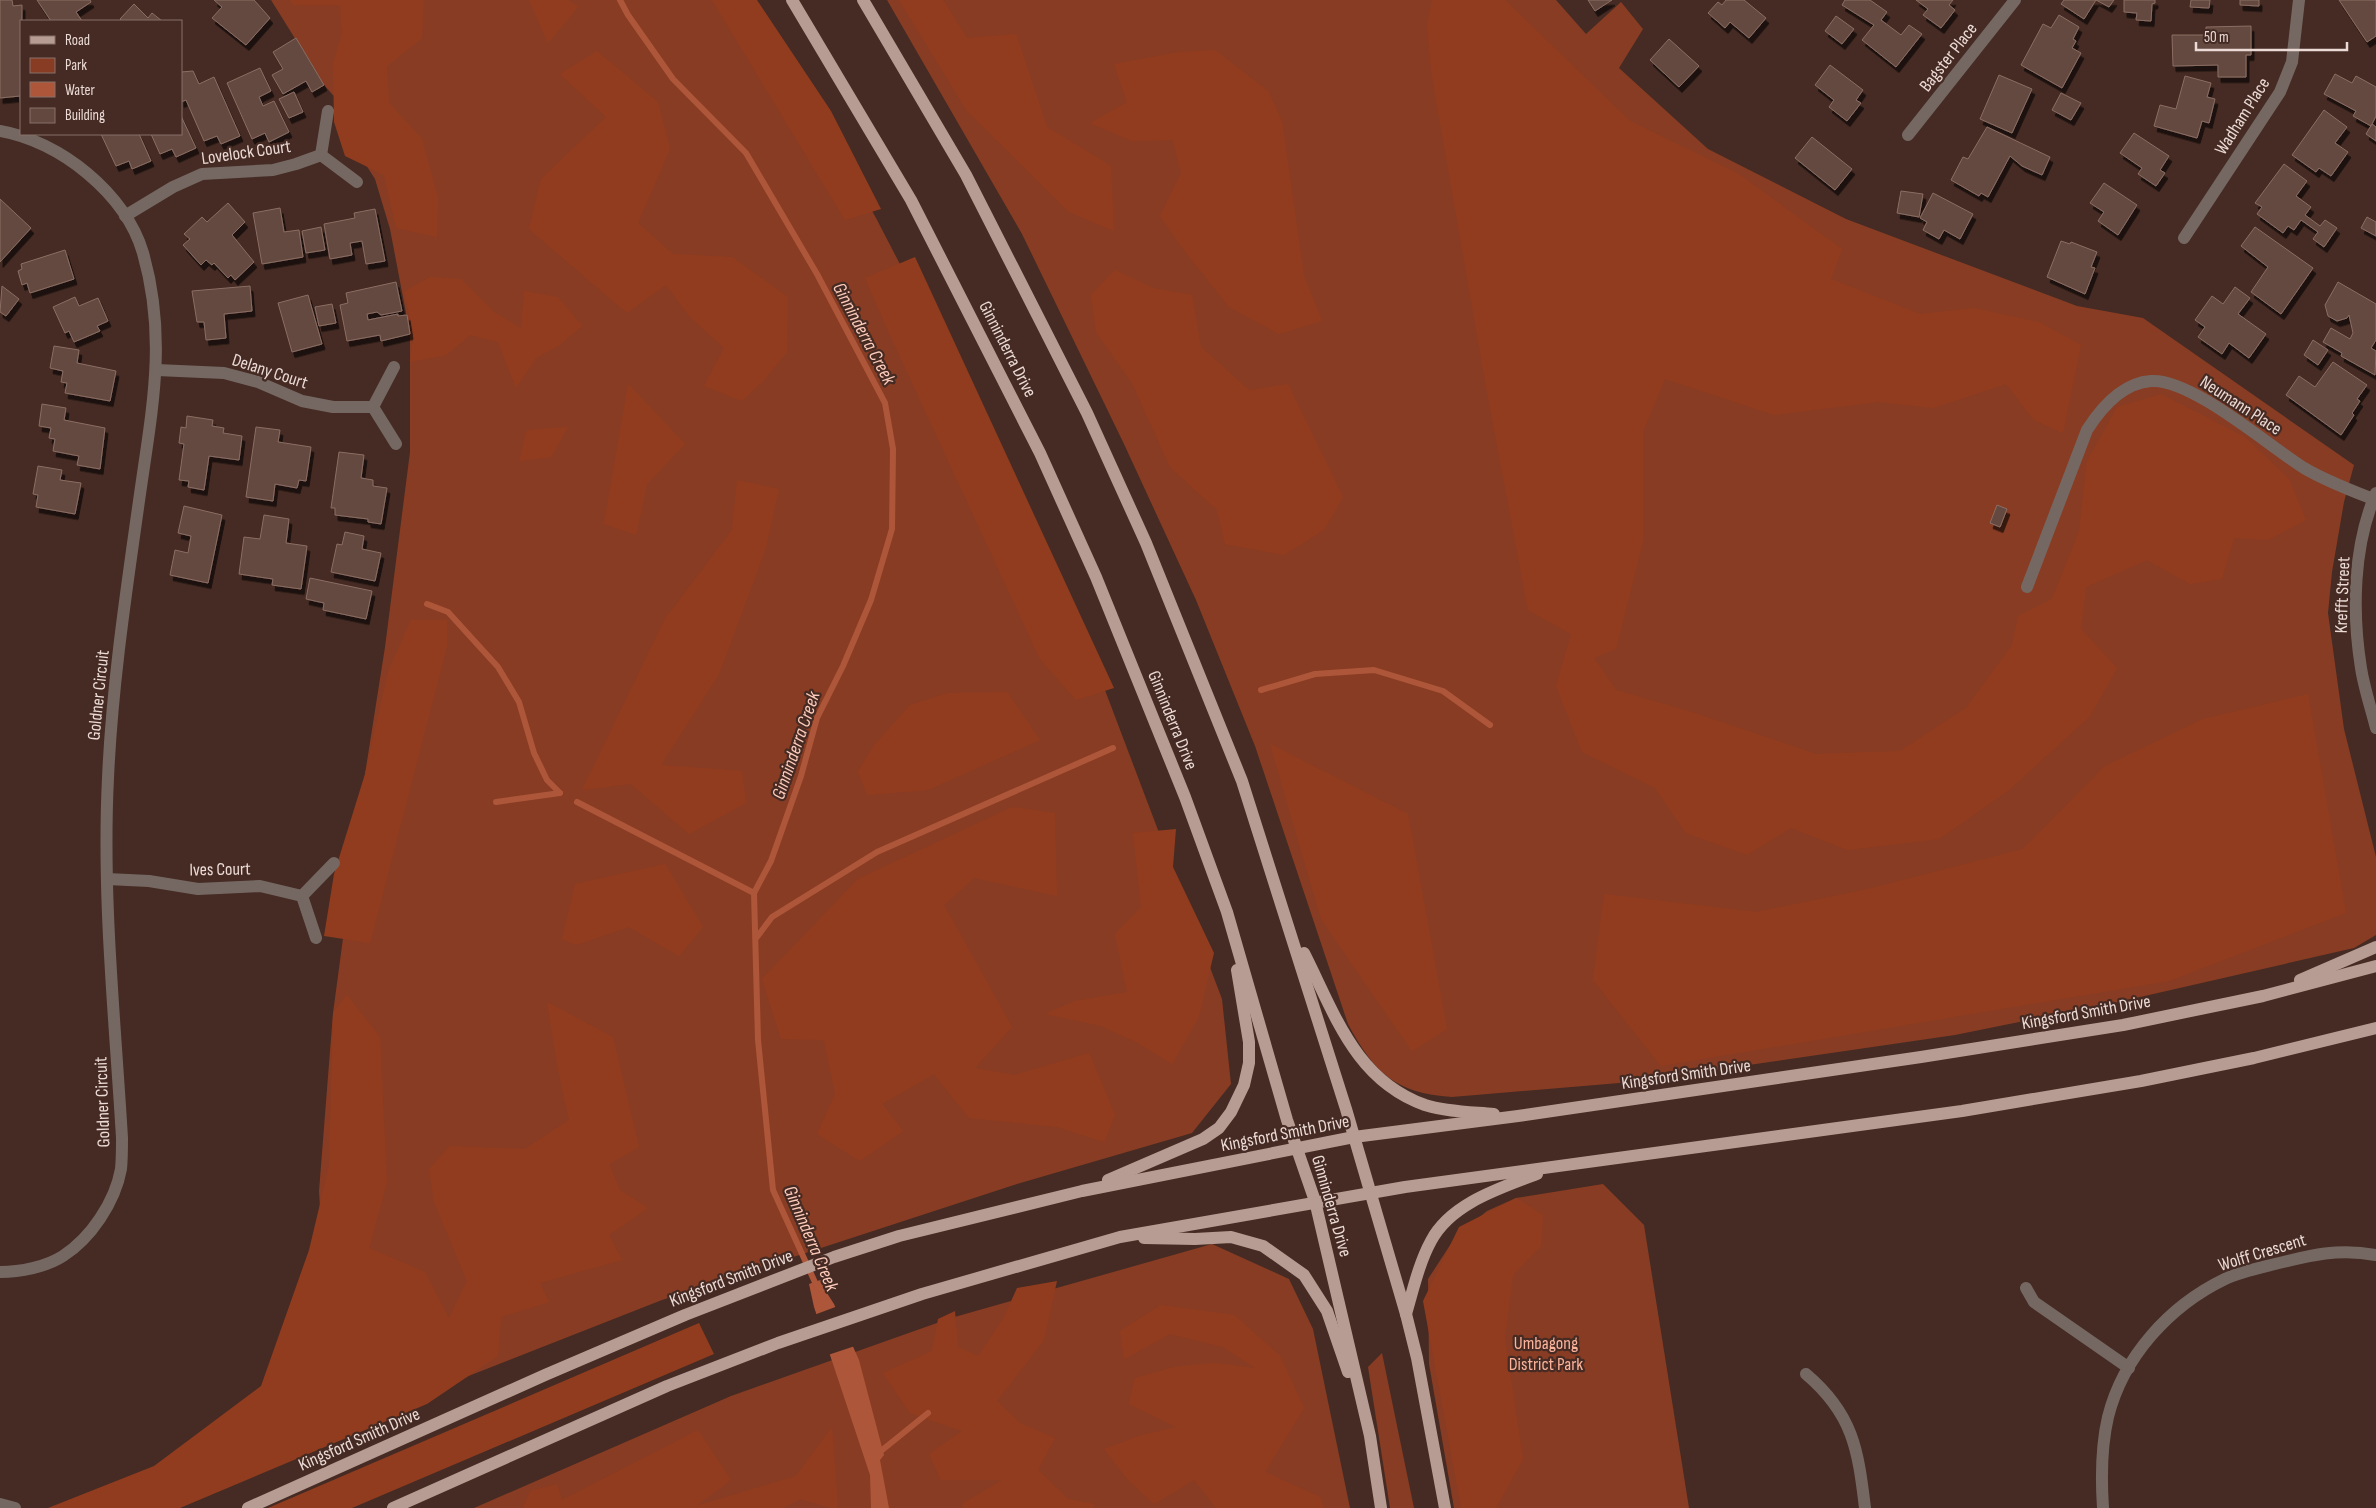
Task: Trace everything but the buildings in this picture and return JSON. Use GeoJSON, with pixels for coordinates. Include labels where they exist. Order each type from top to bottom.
{"type":"FeatureCollection","features":[{"type":"Feature","properties":{"kind":"main road","name":"Ginninderra Drive"},"geometry":{"type":"LineString","coordinates":[[792,0],[911,200],[1040,452],[1096,577],[1185,797],[1227,912],[1297,1149],[1315,1201],[1370,1436],[1381,1508]]}},
{"type":"Feature","properties":{"kind":"main road"},"geometry":{"type":"LineString","coordinates":[[862,0],[966,175],[1087,413],[1146,543],[1242,781],[1354,1137],[1406,1314],[1417,1358],[1445,1508]]}},
{"type":"Feature","properties":{"kind":"main road"},"geometry":{"type":"LineString","coordinates":[[1082,1191],[1203,1139],[1219,1128],[1239,1099],[1249,1063],[1249,1042],[1227,912]]}},
{"type":"Feature","properties":{"kind":"main road"},"geometry":{"type":"LineString","coordinates":[[1287,920],[1346,1040],[1379,1080],[1401,1094],[1426,1105],[1454,1110],[1518,1116]]}},
{"type":"Feature","properties":{"kind":"main road"},"geometry":{"type":"LineString","coordinates":[[2263,996],[2376,947]]}},
{"type":"Feature","properties":{"kind":"main road","name":"Kingsford Smith Drive"},"geometry":{"type":"LineString","coordinates":[[248,1508],[545,1375],[763,1284],[899,1236],[1082,1191],[1354,1137],[1518,1116],[1921,1058],[2123,1025],[2263,996],[2376,966]]}},
{"type":"Feature","properties":{"kind":"main road"},"geometry":{"type":"LineString","coordinates":[[393,1508],[667,1386],[778,1343],[922,1294],[1120,1237],[1370,1192],[1962,1111],[2141,1081],[2372,1028]]}},
{"type":"Feature","properties":{"kind":"main road"},"geometry":{"type":"LineString","coordinates":[[1406,1314],[1432,1239],[1448,1219],[1479,1198],[1556,1167]]}},
{"type":"Feature","properties":{"kind":"main road"},"geometry":{"type":"LineString","coordinates":[[1120,1237],[1195,1239],[1231,1237],[1263,1246],[1304,1275],[1327,1311],[1370,1436]]}},
{"type":"Feature","properties":{"kind":"street","name":"Bagster Place"},"geometry":{"type":"LineString","coordinates":[[1908,135],[2015,0]]}},
{"type":"Feature","properties":{"kind":"street","name":"Wadham Place"},"geometry":{"type":"LineString","coordinates":[[2184,238],[2280,92],[2292,62],[2299,0]]}},
{"type":"Feature","properties":{"kind":"street"},"geometry":{"type":"LineString","coordinates":[[328,111],[321,155],[357,182]]}},
{"type":"Feature","properties":{"kind":"street","name":"Goldner Circuit"},"geometry":{"type":"LineString","coordinates":[[0,131],[35,142],[85,170],[100,184],[126,216],[142,249],[153,292],[156,318],[157,370],[118,663],[108,777],[107,879],[122,1138],[121,1169],[111,1199],[101,1216],[89,1232],[62,1256],[35,1267],[0,1272]]}},
{"type":"Feature","properties":{"kind":"street","name":"Lovelock Court"},"geometry":{"type":"LineString","coordinates":[[126,216],[173,187],[202,174],[273,170],[321,155]]}},
{"type":"Feature","properties":{"kind":"street"},"geometry":{"type":"LineString","coordinates":[[394,367],[373,407],[396,444]]}},
{"type":"Feature","properties":{"kind":"street","name":"Delany Court"},"geometry":{"type":"LineString","coordinates":[[157,370],[224,373],[258,382],[302,401],[334,407],[373,407]]}},
{"type":"Feature","properties":{"kind":"street","name":"Neumann Place"},"geometry":{"type":"LineString","coordinates":[[2027,587],[2087,430],[2100,410],[2118,394],[2129,388],[2151,381],[2169,384],[2200,397],[2306,468],[2375,496]]}},
{"type":"Feature","properties":{"kind":"street","name":"Krefft Street"},"geometry":{"type":"LineString","coordinates":[[2375,496],[2364,533],[2358,568],[2355,618],[2361,669],[2376,728]]}},
{"type":"Feature","properties":{"kind":"street"},"geometry":{"type":"LineString","coordinates":[[316,938],[302,896],[334,863]]}},
{"type":"Feature","properties":{"kind":"street","name":"Ives Court"},"geometry":{"type":"LineString","coordinates":[[107,879],[149,881],[198,889],[260,886],[302,896]]}},
{"type":"Feature","properties":{"kind":"street","name":"Wolff Crescent"},"geometry":{"type":"LineString","coordinates":[[2103,1508],[2103,1450],[2108,1418],[2128,1368],[2142,1346],[2160,1326],[2194,1297],[2226,1279],[2262,1267],[2320,1252],[2357,1252],[2376,1255]]}},
{"type":"Feature","properties":{"kind":"street"},"geometry":{"type":"LineString","coordinates":[[2026,1288],[2034,1302],[2128,1368]]}},
{"type":"Feature","properties":{"kind":"street"},"geometry":{"type":"LineString","coordinates":[[1806,1374],[1826,1391],[1842,1415],[1854,1442],[1861,1471],[1865,1508]]}},
{"type":"Feature","properties":{"kind":"street"},"geometry":{"type":"LineString","coordinates":[[0,1504],[14,1508]]}},
{"type":"Feature","properties":{"kind":"green space"},"geometry":{"type":"Polygon","coordinates":[[[271,0],[754,0],[876,218],[1061,574],[1222,999],[1231,1084],[1192,1133],[1017,1184],[662,1300],[415,1397],[78,1508],[341,1394],[325,1293],[319,1191],[333,1013],[365,774],[385,647],[410,452],[410,334],[390,229],[375,179],[359,154],[340,103],[324,85],[271,0]]]}},
{"type":"Feature","properties":{"kind":"green space"},"geometry":{"type":"Polygon","coordinates":[[[887,0],[1556,0],[1586,34],[1621,2],[1643,29],[1619,68],[1708,149],[1846,219],[2077,306],[2143,318],[2354,465],[2344,502],[2332,572],[2328,613],[2344,729],[2376,857],[2376,935],[2354,948],[2114,1003],[1955,1035],[1631,1082],[1452,1097],[1432,1095],[1400,1085],[1377,1067],[1367,1055],[1348,1024],[1255,746],[1196,600],[1124,444],[1022,234],[887,0]]]}},
{"type":"Feature","properties":{"kind":"green space","name":"Umbagong District Park"},"geometry":{"type":"Polygon","coordinates":[[[1603,1184],[1644,1225],[1689,1508],[1454,1508],[1429,1364],[1428,1279],[1456,1236],[1487,1211],[1516,1198],[1603,1184]]]}},
{"type":"Feature","properties":{"kind":"green space"},"geometry":{"type":"Polygon","coordinates":[[[1212,1244],[1289,1279],[1313,1329],[1350,1508],[474,1508],[731,1396],[951,1318],[1212,1244]]]}},
{"type":"Feature","properties":{"kind":"green space"},"geometry":{"type":"Polygon","coordinates":[[[1382,1353],[1414,1508],[1390,1508],[1368,1367],[1382,1353]]]}},
{"type":"Feature","properties":{"kind":"shaded area"},"geometry":{"type":"Polygon","coordinates":[[[290,0],[424,0],[422,38],[387,66],[389,103],[422,139],[438,198],[437,237],[396,228],[384,175],[345,156],[334,122],[333,64],[342,34],[340,5],[293,5],[290,0]]]}},
{"type":"Feature","properties":{"kind":"shaded area"},"geometry":{"type":"Polygon","coordinates":[[[529,0],[568,0],[578,7],[548,43],[529,0]]]}},
{"type":"Feature","properties":{"kind":"shaded area"},"geometry":{"type":"Polygon","coordinates":[[[712,0],[757,0],[831,111],[881,209],[845,220],[712,0]]]}},
{"type":"Feature","properties":{"kind":"shaded area"},"geometry":{"type":"Polygon","coordinates":[[[899,0],[943,0],[967,38],[1016,34],[1047,127],[1111,166],[1114,231],[1069,212],[967,111],[899,0]]]}},
{"type":"Feature","properties":{"kind":"shaded area"},"geometry":{"type":"Polygon","coordinates":[[[1432,0],[1505,0],[1630,121],[1737,173],[1842,249],[1831,279],[1920,314],[1974,308],[2039,322],[2081,345],[2063,433],[2034,420],[2006,384],[1933,408],[1878,402],[1774,415],[1665,379],[1643,432],[1643,541],[1616,649],[1594,658],[1616,690],[1695,713],[1816,754],[1900,751],[1966,708],[2012,645],[2018,616],[2052,599],[2079,531],[2087,461],[2117,407],[2161,394],[2245,437],[2289,479],[2306,520],[2268,540],[2234,538],[2222,579],[2190,584],[2147,560],[2086,587],[2081,629],[2117,668],[2090,716],[2009,790],[1939,839],[1848,850],[1791,828],[1747,855],[1686,833],[1655,788],[1582,752],[1556,686],[1571,634],[1528,610],[1486,387],[1431,71],[1427,25],[1432,0]]]}},
{"type":"Feature","properties":{"kind":"shaded area"},"geometry":{"type":"Polygon","coordinates":[[[1215,50],[1268,91],[1282,121],[1304,276],[1322,321],[1279,334],[1229,307],[1183,249],[1160,216],[1181,173],[1173,140],[1132,141],[1090,123],[1127,102],[1114,64],[1179,52],[1215,50]]]}},
{"type":"Feature","properties":{"kind":"shaded area"},"geometry":{"type":"Polygon","coordinates":[[[597,51],[658,102],[670,149],[638,223],[673,254],[732,257],[788,297],[787,352],[764,380],[742,401],[704,386],[724,348],[689,316],[666,285],[627,313],[529,229],[541,179],[606,117],[560,74],[597,51]]]}},
{"type":"Feature","properties":{"kind":"shaded area"},"geometry":{"type":"Polygon","coordinates":[[[915,257],[1114,688],[1076,700],[1040,659],[888,331],[865,278],[915,257]]]}},
{"type":"Feature","properties":{"kind":"shaded area"},"geometry":{"type":"Polygon","coordinates":[[[1115,270],[1153,288],[1192,295],[1201,347],[1249,390],[1288,384],[1343,497],[1324,530],[1284,555],[1225,544],[1217,510],[1170,467],[1132,383],[1096,332],[1091,295],[1115,270]]]}},
{"type":"Feature","properties":{"kind":"shaded area"},"geometry":{"type":"Polygon","coordinates":[[[430,277],[461,279],[494,312],[521,328],[524,291],[558,297],[582,326],[558,346],[536,358],[516,388],[498,342],[470,335],[446,355],[410,362],[414,333],[404,292],[430,277]]]}},
{"type":"Feature","properties":{"kind":"shaded area"},"geometry":{"type":"Polygon","coordinates":[[[628,384],[685,444],[647,484],[636,535],[604,524],[628,384]]]}},
{"type":"Feature","properties":{"kind":"shaded area"},"geometry":{"type":"Polygon","coordinates":[[[568,427],[551,457],[519,461],[527,430],[568,427]]]}},
{"type":"Feature","properties":{"kind":"shaded area"},"geometry":{"type":"Polygon","coordinates":[[[737,480],[779,489],[766,548],[719,674],[661,765],[742,771],[746,803],[689,834],[631,784],[582,790],[665,619],[732,530],[737,480]]]}},
{"type":"Feature","properties":{"kind":"shaded area"},"geometry":{"type":"Polygon","coordinates":[[[411,620],[447,620],[447,646],[370,943],[324,936],[334,874],[365,774],[388,672],[411,620]]]}},
{"type":"Feature","properties":{"kind":"shaded area"},"geometry":{"type":"Polygon","coordinates":[[[1007,692],[1040,740],[928,790],[867,795],[858,771],[875,744],[910,705],[948,693],[1007,692]]]}},
{"type":"Feature","properties":{"kind":"shaded area"},"geometry":{"type":"Polygon","coordinates":[[[2308,694],[2346,913],[2169,981],[1661,1066],[1593,980],[1604,894],[1756,912],[1868,889],[2023,849],[2105,766],[2203,719],[2308,694]]]}},
{"type":"Feature","properties":{"kind":"shaded area"},"geometry":{"type":"Polygon","coordinates":[[[1270,744],[1408,814],[1447,1029],[1412,1051],[1321,919],[1270,744]]]}},
{"type":"Feature","properties":{"kind":"shaded area"},"geometry":{"type":"Polygon","coordinates":[[[1012,807],[1055,813],[1057,896],[974,878],[944,905],[1012,1027],[975,1068],[1014,1075],[1089,1053],[1115,1115],[1104,1142],[1057,1127],[969,1118],[934,1074],[882,1104],[903,1131],[860,1161],[817,1134],[835,1094],[824,1040],[781,1039],[762,979],[858,879],[1012,807]]]}},
{"type":"Feature","properties":{"kind":"shaded area"},"geometry":{"type":"Polygon","coordinates":[[[1176,829],[1173,867],[1214,953],[1199,1016],[1172,1064],[1138,1043],[1101,1026],[1045,1014],[1075,1001],[1127,992],[1115,934],[1141,907],[1133,833],[1176,829]]]}},
{"type":"Feature","properties":{"kind":"shaded area"},"geometry":{"type":"Polygon","coordinates":[[[665,864],[703,927],[679,956],[629,927],[576,945],[562,939],[575,884],[665,864]]]}},
{"type":"Feature","properties":{"kind":"shaded area"},"geometry":{"type":"Polygon","coordinates":[[[347,995],[380,1037],[387,1182],[369,1248],[425,1272],[449,1318],[467,1281],[434,1202],[429,1169],[450,1146],[525,1149],[569,1120],[558,1070],[547,1002],[613,1037],[639,1147],[609,1164],[620,1190],[648,1208],[609,1235],[622,1260],[540,1283],[549,1302],[501,1317],[498,1356],[427,1404],[180,1508],[48,1508],[154,1466],[261,1386],[309,1250],[329,1166],[333,1013],[347,995]]]}},
{"type":"Feature","properties":{"kind":"shaded area"},"geometry":{"type":"Polygon","coordinates":[[[1516,1198],[1543,1215],[1541,1246],[1513,1275],[1505,1338],[1523,1459],[1496,1508],[1461,1508],[1423,1301],[1459,1227],[1516,1198]]]}},
{"type":"Feature","properties":{"kind":"shaded area"},"geometry":{"type":"Polygon","coordinates":[[[1057,1281],[1044,1340],[997,1401],[1020,1423],[1055,1438],[1038,1470],[1068,1499],[1094,1504],[1094,1508],[964,1508],[962,1504],[1002,1480],[941,1480],[929,1454],[962,1431],[910,1413],[883,1373],[932,1351],[938,1319],[955,1311],[958,1347],[978,1356],[1003,1319],[1017,1288],[1057,1281]]]}},
{"type":"Feature","properties":{"kind":"shaded area"},"geometry":{"type":"Polygon","coordinates":[[[1161,1305],[1234,1315],[1280,1356],[1304,1408],[1265,1472],[1320,1497],[1324,1508],[1216,1508],[1194,1480],[1154,1504],[1129,1481],[1104,1449],[1142,1435],[1176,1427],[1129,1404],[1135,1378],[1174,1367],[1214,1363],[1255,1368],[1223,1347],[1170,1334],[1124,1359],[1120,1331],[1161,1305]]]}},
{"type":"Feature","properties":{"kind":"shaded area"},"geometry":{"type":"Polygon","coordinates":[[[699,1323],[714,1354],[352,1508],[268,1508],[699,1323]]]}},
{"type":"Feature","properties":{"kind":"shaded area"},"geometry":{"type":"Polygon","coordinates":[[[832,1427],[838,1508],[831,1508],[800,1499],[782,1508],[523,1508],[530,1491],[557,1484],[562,1500],[698,1430],[731,1480],[696,1506],[796,1476],[832,1427]]]}},
{"type":"Feature","properties":{"kind":"water"},"geometry":{"type":"Polygon","coordinates":[[[823,1279],[825,1290],[834,1304],[859,1360],[884,1455],[880,1460],[889,1508],[871,1508],[870,1475],[814,1307],[809,1284],[823,1279]]]}},
{"type":"Feature","properties":{"kind":"pier"},"geometry":{"type":"Polygon","coordinates":[[[838,1306],[855,1346],[828,1355],[814,1315],[838,1306]]]}},
{"type":"Feature","properties":{"kind":"waterway","name":"Ginninderra Creek"},"geometry":{"type":"LineString","coordinates":[[620,0],[628,15],[673,79],[746,153],[817,274],[885,403],[893,449],[892,529],[871,600],[843,666],[817,718],[801,776],[771,861],[754,893],[758,1040],[773,1190],[818,1289]]}},
{"type":"Feature","properties":{"kind":"waterway"},"geometry":{"type":"LineString","coordinates":[[427,604],[448,612],[498,667],[519,702],[534,753],[547,780],[560,793]]}},
{"type":"Feature","properties":{"kind":"waterway"},"geometry":{"type":"LineString","coordinates":[[1261,690],[1315,674],[1374,670],[1443,691],[1490,725]]}},
{"type":"Feature","properties":{"kind":"waterway"},"geometry":{"type":"LineString","coordinates":[[757,937],[772,917],[877,852],[1113,748]]}},
{"type":"Feature","properties":{"kind":"waterway"},"geometry":{"type":"LineString","coordinates":[[496,802],[560,793]]}},
{"type":"Feature","properties":{"kind":"waterway"},"geometry":{"type":"LineString","coordinates":[[577,802],[754,893]]}},
{"type":"Feature","properties":{"kind":"waterway"},"geometry":{"type":"LineString","coordinates":[[876,1455],[928,1413]]}}]}
